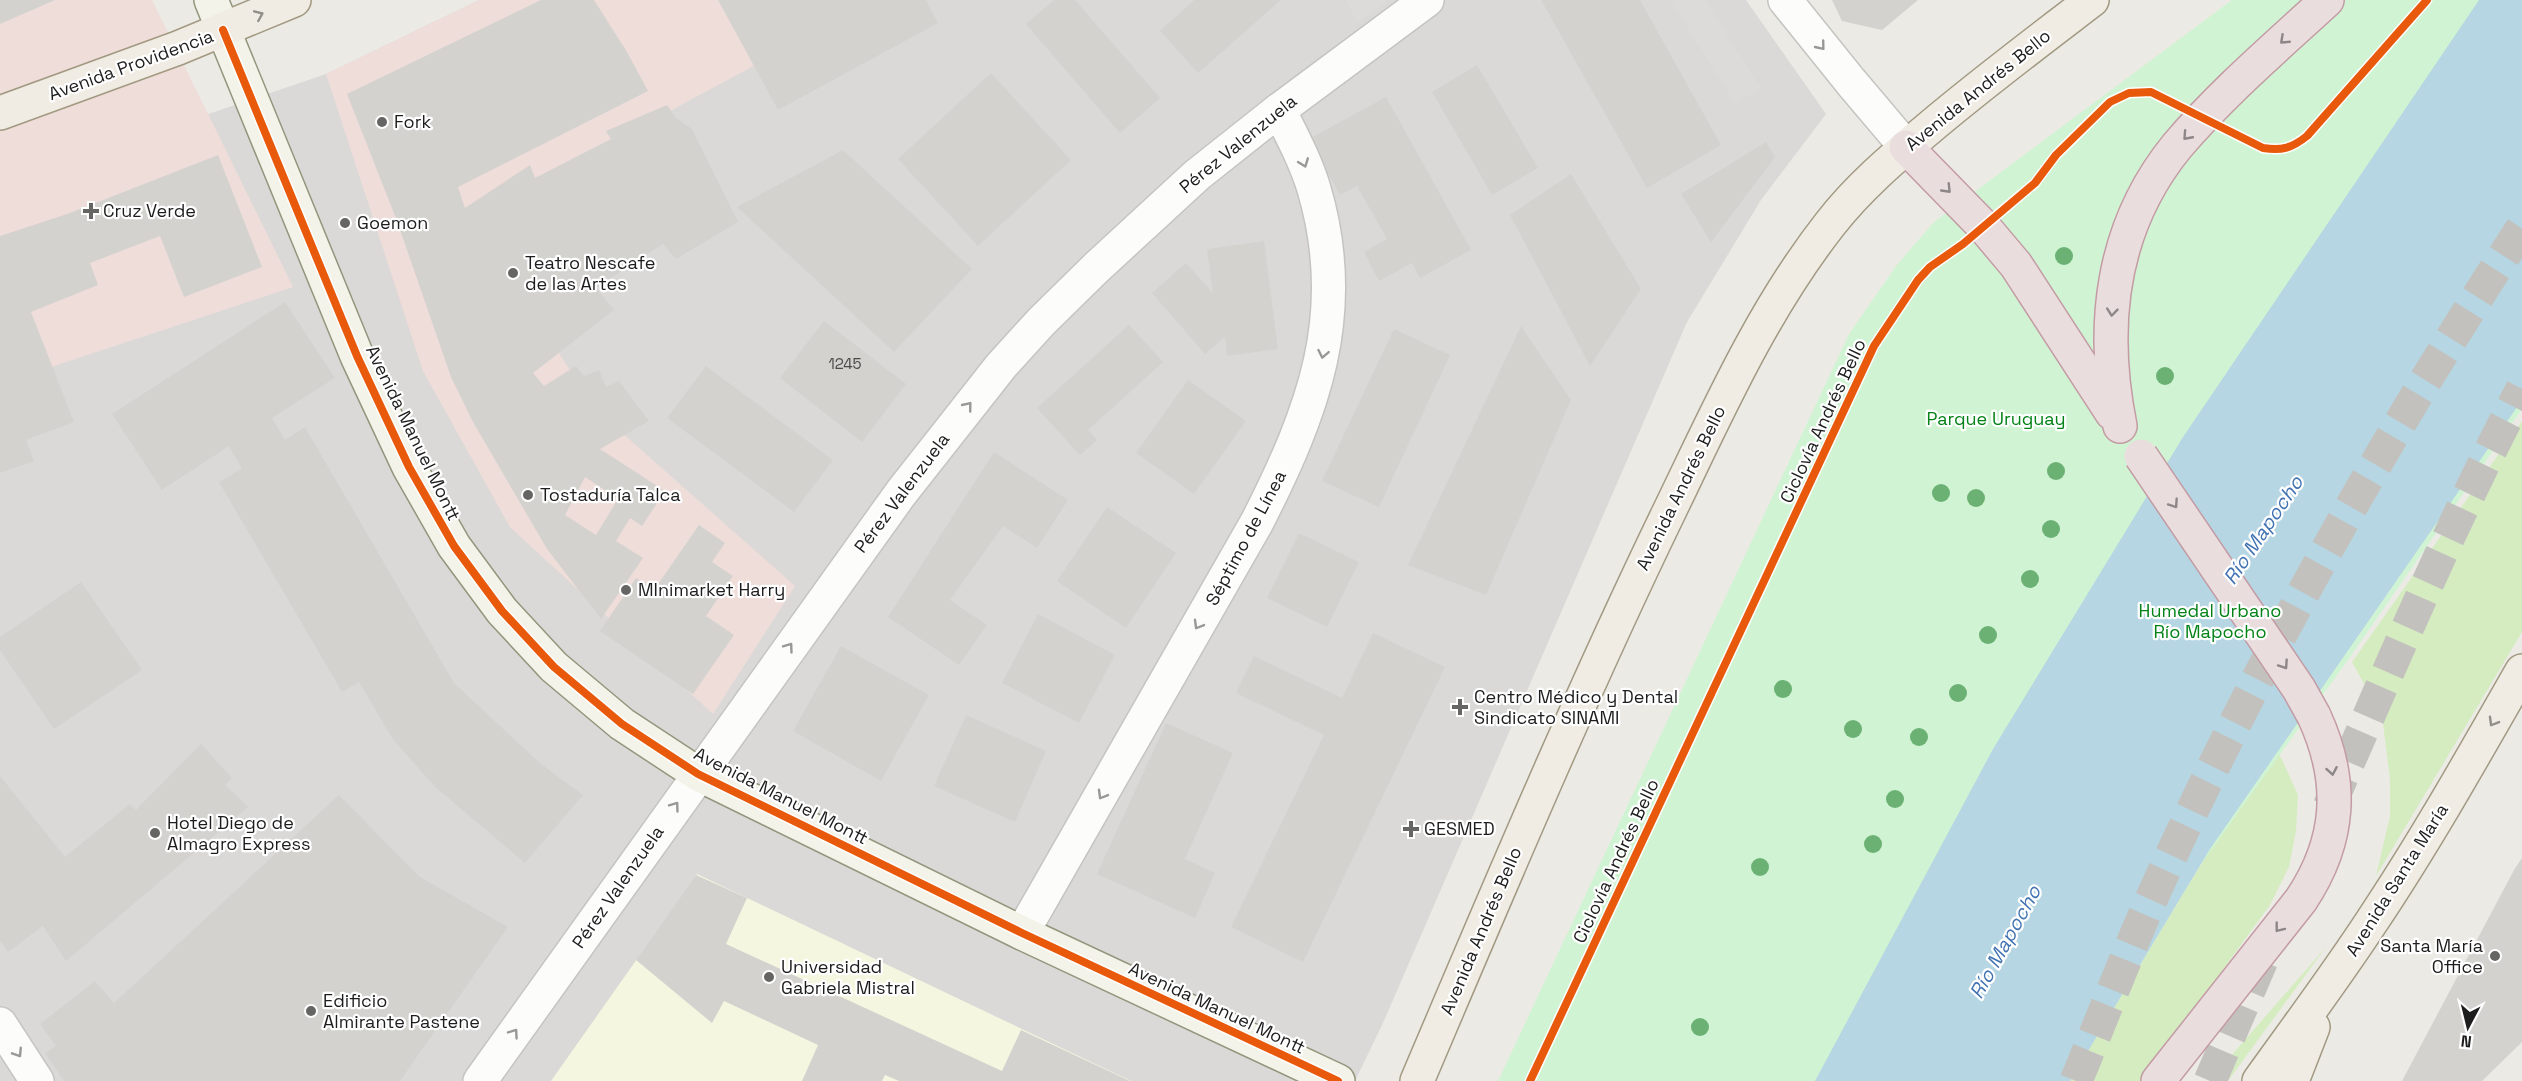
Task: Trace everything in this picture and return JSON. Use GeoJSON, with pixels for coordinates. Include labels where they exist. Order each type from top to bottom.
{"type":"FeatureCollection","features":[{"type":"Feature","properties":{"kind":"highway"},"geometry":{"type":"LineString","coordinates":[[2120,426],[2112,389],[2111,315],[2116,278],[2125,243],[2138,211],[2154,180],[2177,147],[2227,93],[2327,0]]}},
{"type":"Feature","properties":{"kind":"highway"},"geometry":{"type":"LineString","coordinates":[[1906,147],[1984,227],[2016,265],[2140,456],[2300,688],[2314,716],[2329,757],[2334,780],[2332,827],[2326,854],[2314,880],[2301,900],[2158,1081]]}},
{"type":"Feature","properties":{"kind":"main road","name":"Avenida Providencia"},"geometry":{"type":"LineString","coordinates":[[0,112],[224,30],[294,0]]}},
{"type":"Feature","properties":{"kind":"main road","name":"Avenida Andrés Bello"},"geometry":{"type":"LineString","coordinates":[[1417,1081],[1569,727],[1736,375],[1793,274],[1831,223],[1865,184],[1954,106],[2092,0]]}},
{"type":"Feature","properties":{"kind":"main road","name":"Avenida Santa María"},"geometry":{"type":"LineString","coordinates":[[2259,1081],[2327,989],[2379,910],[2462,775],[2522,671]]}},
{"type":"Feature","properties":{"kind":"main road"},"geometry":{"type":"LineString","coordinates":[[2292,1081],[2327,989]]}},
{"type":"Feature","properties":{"kind":"street","name":"Avenida Manuel Montt"},"geometry":{"type":"LineString","coordinates":[[211,0],[357,356],[409,467],[454,546],[502,611],[554,667],[622,724],[698,774],[1022,933],[1338,1081]]}},
{"type":"Feature","properties":{"kind":"street","name":"Pérez Valenzuela"},"geometry":{"type":"LineString","coordinates":[[480,1081],[901,493],[1001,366],[1048,315],[1197,175],[1279,110],[1427,0]]}},
{"type":"Feature","properties":{"kind":"street"},"geometry":{"type":"LineString","coordinates":[[1785,0],[1906,147]]}},
{"type":"Feature","properties":{"kind":"street","name":"Séptimo de Línea"},"geometry":{"type":"LineString","coordinates":[[1022,933],[1257,522],[1282,473],[1316,386],[1329,309],[1329,271],[1324,232],[1314,188],[1298,147],[1279,110]]}},
{"type":"Feature","properties":{"kind":"street"},"geometry":{"type":"LineString","coordinates":[[0,1024],[37,1081]]}},
{"type":"Feature","properties":{"kind":"shaded area"},"geometry":{"type":"Polygon","coordinates":[[[0,0],[152,0],[293,287],[0,384],[0,0]]]}},
{"type":"Feature","properties":{"kind":"shaded area"},"geometry":{"type":"Polygon","coordinates":[[[479,0],[1746,0],[1826,114],[1761,200],[1687,322],[1383,1023],[1355,1081],[0,1081],[0,185],[326,74],[479,0]]]}},
{"type":"Feature","properties":{"kind":"shaded area"},"geometry":{"type":"Polygon","coordinates":[[[479,0],[876,0],[479,214],[515,285],[595,409],[795,586],[713,714],[510,527],[423,371],[326,74],[479,0]]]}},
{"type":"Feature","properties":{"kind":"shaded area"},"geometry":{"type":"Polygon","coordinates":[[[1346,0],[1389,0],[1357,22],[1346,0]]]}},
{"type":"Feature","properties":{"kind":"shaded area"},"geometry":{"type":"Polygon","coordinates":[[[1670,0],[1705,0],[1761,88],[1735,104],[1670,0]]]}},
{"type":"Feature","properties":{"kind":"shaded area","name":"Universidad Gabriela Mistral"},"geometry":{"type":"Polygon","coordinates":[[[697,874],[1131,1081],[551,1081],[697,874]]]}},
{"type":"Feature","properties":{"kind":"green space","name":"Parque Uruguay"},"geometry":{"type":"Polygon","coordinates":[[[2232,0],[2522,0],[2522,409],[2348,660],[2106,996],[2048,1081],[1498,1081],[1849,334],[1896,266],[1934,222],[2232,0]]]}},
{"type":"Feature","properties":{"kind":"green space"},"geometry":{"type":"Polygon","coordinates":[[[2522,421],[2522,632],[2376,876],[2390,816],[2390,779],[2382,716],[2352,662],[2522,421]]]}},
{"type":"Feature","properties":{"kind":"green space"},"geometry":{"type":"Polygon","coordinates":[[[2278,751],[2298,795],[2296,831],[2289,867],[2270,905],[2142,1081],[2070,1081],[2210,849],[2278,751]]]}},
{"type":"Feature","properties":{"kind":"green space"},"geometry":{"type":"Polygon","coordinates":[[[2326,947],[2228,1081],[2209,1081],[2326,947]]]}},
{"type":"Feature","properties":{"kind":"water","name":"Humedal Urbano Río Mapocho"},"geometry":{"type":"Polygon","coordinates":[[[2479,0],[2522,0],[2522,400],[2210,849],[2070,1081],[1815,1081],[1993,749],[2183,437],[2479,0]]]}},
{"type":"Feature","properties":{"kind":"building"},"geometry":{"type":"Polygon","coordinates":[[[0,0],[55,0],[0,24],[0,0]]]}},
{"type":"Feature","properties":{"kind":"building"},"geometry":{"type":"Polygon","coordinates":[[[541,0],[594,0],[627,52],[648,91],[458,187],[465,208],[530,165],[535,178],[611,139],[606,131],[667,105],[676,118],[692,129],[738,222],[676,259],[663,244],[596,288],[614,310],[533,373],[544,386],[576,366],[584,376],[599,370],[606,387],[619,381],[649,421],[600,449],[665,491],[642,526],[630,518],[616,541],[643,558],[601,619],[547,549],[473,422],[451,377],[397,221],[347,94],[541,0]],[[585,477],[565,515],[596,535],[618,499],[585,477]]]}},
{"type":"Feature","properties":{"kind":"building"},"geometry":{"type":"Polygon","coordinates":[[[718,0],[926,0],[938,23],[778,110],[718,0]]]}},
{"type":"Feature","properties":{"kind":"building"},"geometry":{"type":"Polygon","coordinates":[[[1054,0],[1075,0],[1160,98],[1120,133],[1026,24],[1054,0]]]}},
{"type":"Feature","properties":{"kind":"building"},"geometry":{"type":"Polygon","coordinates":[[[1194,0],[1281,0],[1198,73],[1160,31],[1194,0]]]}},
{"type":"Feature","properties":{"kind":"building"},"geometry":{"type":"Polygon","coordinates":[[[1541,0],[1640,0],[1721,145],[1647,188],[1541,0]]]}},
{"type":"Feature","properties":{"kind":"building"},"geometry":{"type":"Polygon","coordinates":[[[1832,0],[1918,0],[1882,30],[1842,21],[1832,0]]]}},
{"type":"Feature","properties":{"kind":"building"},"geometry":{"type":"Polygon","coordinates":[[[1477,65],[1538,168],[1492,195],[1432,92],[1477,65]]]}},
{"type":"Feature","properties":{"kind":"building"},"geometry":{"type":"Polygon","coordinates":[[[991,73],[1071,160],[978,246],[898,159],[991,73]]]}},
{"type":"Feature","properties":{"kind":"building"},"geometry":{"type":"Polygon","coordinates":[[[1386,97],[1471,250],[1420,278],[1412,263],[1379,281],[1364,252],[1387,239],[1357,186],[1340,195],[1309,139],[1386,97]]]}},
{"type":"Feature","properties":{"kind":"building"},"geometry":{"type":"Polygon","coordinates":[[[1766,142],[1775,157],[1711,242],[1681,194],[1766,142]]]}},
{"type":"Feature","properties":{"kind":"building"},"geometry":{"type":"Polygon","coordinates":[[[843,150],[972,269],[894,352],[737,207],[843,150]]]}},
{"type":"Feature","properties":{"kind":"building"},"geometry":{"type":"Polygon","coordinates":[[[218,155],[262,267],[184,297],[160,236],[90,263],[98,285],[31,312],[74,422],[26,440],[34,461],[0,473],[0,236],[70,213],[218,155]]]}},
{"type":"Feature","properties":{"kind":"building"},"geometry":{"type":"Polygon","coordinates":[[[1571,174],[1641,289],[1590,366],[1510,215],[1571,174]]]}},
{"type":"Feature","properties":{"kind":"building"},"geometry":{"type":"Polygon","coordinates":[[[1264,241],[1278,349],[1227,356],[1225,337],[1205,354],[1152,293],[1186,263],[1213,293],[1207,249],[1264,241]]]}},
{"type":"Feature","properties":{"kind":"building"},"geometry":{"type":"Polygon","coordinates":[[[285,302],[335,378],[272,418],[285,440],[305,427],[454,683],[541,764],[583,795],[525,863],[435,787],[392,738],[359,682],[342,692],[219,482],[242,469],[229,446],[162,490],[112,414],[285,302]]]}},
{"type":"Feature","properties":{"kind":"building"},"geometry":{"type":"Polygon","coordinates":[[[824,321],[906,384],[862,442],[780,378],[824,321]]]}},
{"type":"Feature","properties":{"kind":"building"},"geometry":{"type":"Polygon","coordinates":[[[1129,325],[1163,362],[1088,430],[1097,440],[1080,455],[1037,408],[1129,325]]]}},
{"type":"Feature","properties":{"kind":"building"},"geometry":{"type":"Polygon","coordinates":[[[1521,326],[1571,400],[1486,595],[1408,565],[1521,326]]]}},
{"type":"Feature","properties":{"kind":"building"},"geometry":{"type":"Polygon","coordinates":[[[1394,329],[1450,355],[1379,507],[1322,481],[1394,329]]]}},
{"type":"Feature","properties":{"kind":"building"},"geometry":{"type":"Polygon","coordinates":[[[706,366],[833,460],[794,512],[667,418],[706,366]]]}},
{"type":"Feature","properties":{"kind":"building"},"geometry":{"type":"Polygon","coordinates":[[[1188,380],[1246,421],[1194,494],[1136,453],[1188,380]]]}},
{"type":"Feature","properties":{"kind":"building"},"geometry":{"type":"Polygon","coordinates":[[[994,452],[1068,500],[1037,548],[1003,526],[950,600],[987,625],[959,665],[888,617],[994,452]]]}},
{"type":"Feature","properties":{"kind":"building"},"geometry":{"type":"Polygon","coordinates":[[[1107,507],[1176,553],[1126,628],[1057,581],[1107,507]]]}},
{"type":"Feature","properties":{"kind":"building"},"geometry":{"type":"Polygon","coordinates":[[[699,525],[725,543],[712,562],[733,576],[706,616],[734,635],[693,694],[600,631],[636,578],[654,590],[699,525]]]}},
{"type":"Feature","properties":{"kind":"building"},"geometry":{"type":"Polygon","coordinates":[[[1299,533],[1359,562],[1327,627],[1267,598],[1299,533]]]}},
{"type":"Feature","properties":{"kind":"building"},"geometry":{"type":"Polygon","coordinates":[[[81,582],[142,670],[54,729],[0,650],[0,637],[81,582]]]}},
{"type":"Feature","properties":{"kind":"building"},"geometry":{"type":"Polygon","coordinates":[[[1038,614],[1115,655],[1079,723],[1002,683],[1038,614]]]}},
{"type":"Feature","properties":{"kind":"building"},"geometry":{"type":"Polygon","coordinates":[[[1373,633],[1445,667],[1303,962],[1231,927],[1324,735],[1236,693],[1254,656],[1342,698],[1373,633]]]}},
{"type":"Feature","properties":{"kind":"building"},"geometry":{"type":"Polygon","coordinates":[[[841,646],[929,695],[881,781],[793,731],[841,646]]]}},
{"type":"Feature","properties":{"kind":"building"},"geometry":{"type":"Polygon","coordinates":[[[966,715],[1046,751],[1015,822],[934,786],[966,715]]]}},
{"type":"Feature","properties":{"kind":"building"},"geometry":{"type":"Polygon","coordinates":[[[1166,723],[1233,753],[1185,859],[1215,873],[1195,918],[1097,874],[1166,723]]]}},
{"type":"Feature","properties":{"kind":"building","name":"Hotel Diego de Almagro Express"},"geometry":{"type":"Polygon","coordinates":[[[201,744],[232,778],[225,785],[248,807],[66,961],[43,926],[8,952],[0,940],[0,776],[65,857],[130,804],[136,810],[201,744]]]}},
{"type":"Feature","properties":{"kind":"building"},"geometry":{"type":"Polygon","coordinates":[[[339,795],[420,877],[508,927],[400,1081],[64,1081],[45,1053],[56,1046],[40,1024],[95,981],[114,1003],[339,795]]]}},
{"type":"Feature","properties":{"kind":"building","name":"Santa María Office"},"geometry":{"type":"Polygon","coordinates":[[[2522,858],[2522,1042],[2482,1081],[2402,1081],[2514,870],[2522,858]]]}},
{"type":"Feature","properties":{"kind":"building"},"geometry":{"type":"Polygon","coordinates":[[[696,875],[747,898],[726,944],[1002,1071],[1021,1030],[1130,1081],[899,1081],[885,1075],[882,1081],[802,1081],[818,1045],[724,1001],[712,1023],[636,960],[696,875]]]}},
{"type":"Feature","properties":{"kind":"tunnel"},"geometry":{"type":"LineString","coordinates":[[2076,1081],[2150,902],[2190,815],[2277,643],[2370,474],[2419,391],[2522,228]]}},
{"type":"Feature","properties":{"kind":"tunnel"},"geometry":{"type":"LineString","coordinates":[[2329,807],[2470,492],[2522,389]]}},
{"type":"Feature","properties":{"kind":"tunnel"},"geometry":{"type":"LineString","coordinates":[[2210,1081],[2265,953]]}},
{"type":"Feature","properties":{"kind":"cycle path","name":"Ciclovía Andrés Bello"},"geometry":{"type":"LineString","coordinates":[[1530,1081],[1874,346],[1918,280],[1930,267],[1963,244],[2035,183],[2056,155],[2110,102],[2129,93],[2151,92],[2263,148],[2286,148],[2307,136],[2427,0]]}},
{"type":"Feature","properties":{"kind":"cycle path"},"geometry":{"type":"LineString","coordinates":[[223,30],[357,356],[409,467],[454,546],[502,611],[554,667],[622,724],[698,774],[1022,933],[1338,1081]]}},
{"type":"Feature","properties":{"kind":"place","name":"Fork"},"geometry":{"type":"Point","coordinates":[382,122]}},
{"type":"Feature","properties":{"kind":"place","name":"Cruz Verde"},"geometry":{"type":"Point","coordinates":[91,211]}},
{"type":"Feature","properties":{"kind":"place","name":"Goemon"},"geometry":{"type":"Point","coordinates":[345,223]}},
{"type":"Feature","properties":{"kind":"place","name":"Teatro Nescafe de las Artes"},"geometry":{"type":"Point","coordinates":[513,273]}},
{"type":"Feature","properties":{"kind":"place","name":"Tostaduría Talca"},"geometry":{"type":"Point","coordinates":[528,495]}},
{"type":"Feature","properties":{"kind":"place","name":"MInimarket Harry"},"geometry":{"type":"Point","coordinates":[626,590]}},
{"type":"Feature","properties":{"kind":"place","name":"Centro Médico y Dental Sindicato SINAMI"},"geometry":{"type":"Point","coordinates":[1460,707]}},
{"type":"Feature","properties":{"kind":"place","name":"GESMED"},"geometry":{"type":"Point","coordinates":[1411,829]}},
{"type":"Feature","properties":{"kind":"place","name":"Hotel Diego de Almagro Express"},"geometry":{"type":"Point","coordinates":[155,833]}},
{"type":"Feature","properties":{"kind":"place","name":"Santa María Office"},"geometry":{"type":"Point","coordinates":[2495,956]}},
{"type":"Feature","properties":{"kind":"place","name":"Universidad Gabriela Mistral"},"geometry":{"type":"Point","coordinates":[769,977]}},
{"type":"Feature","properties":{"kind":"place","name":"Edificio Almirante Pastene"},"geometry":{"type":"Point","coordinates":[311,1011]}},
{"type":"Feature","properties":{"kind":"water label","name":"Río Mapocho"},"geometry":{"type":"Point","coordinates":[2263,530]}},
{"type":"Feature","properties":{"kind":"water label","name":"Río Mapocho"},"geometry":{"type":"Point","coordinates":[2005,942]}}]}
